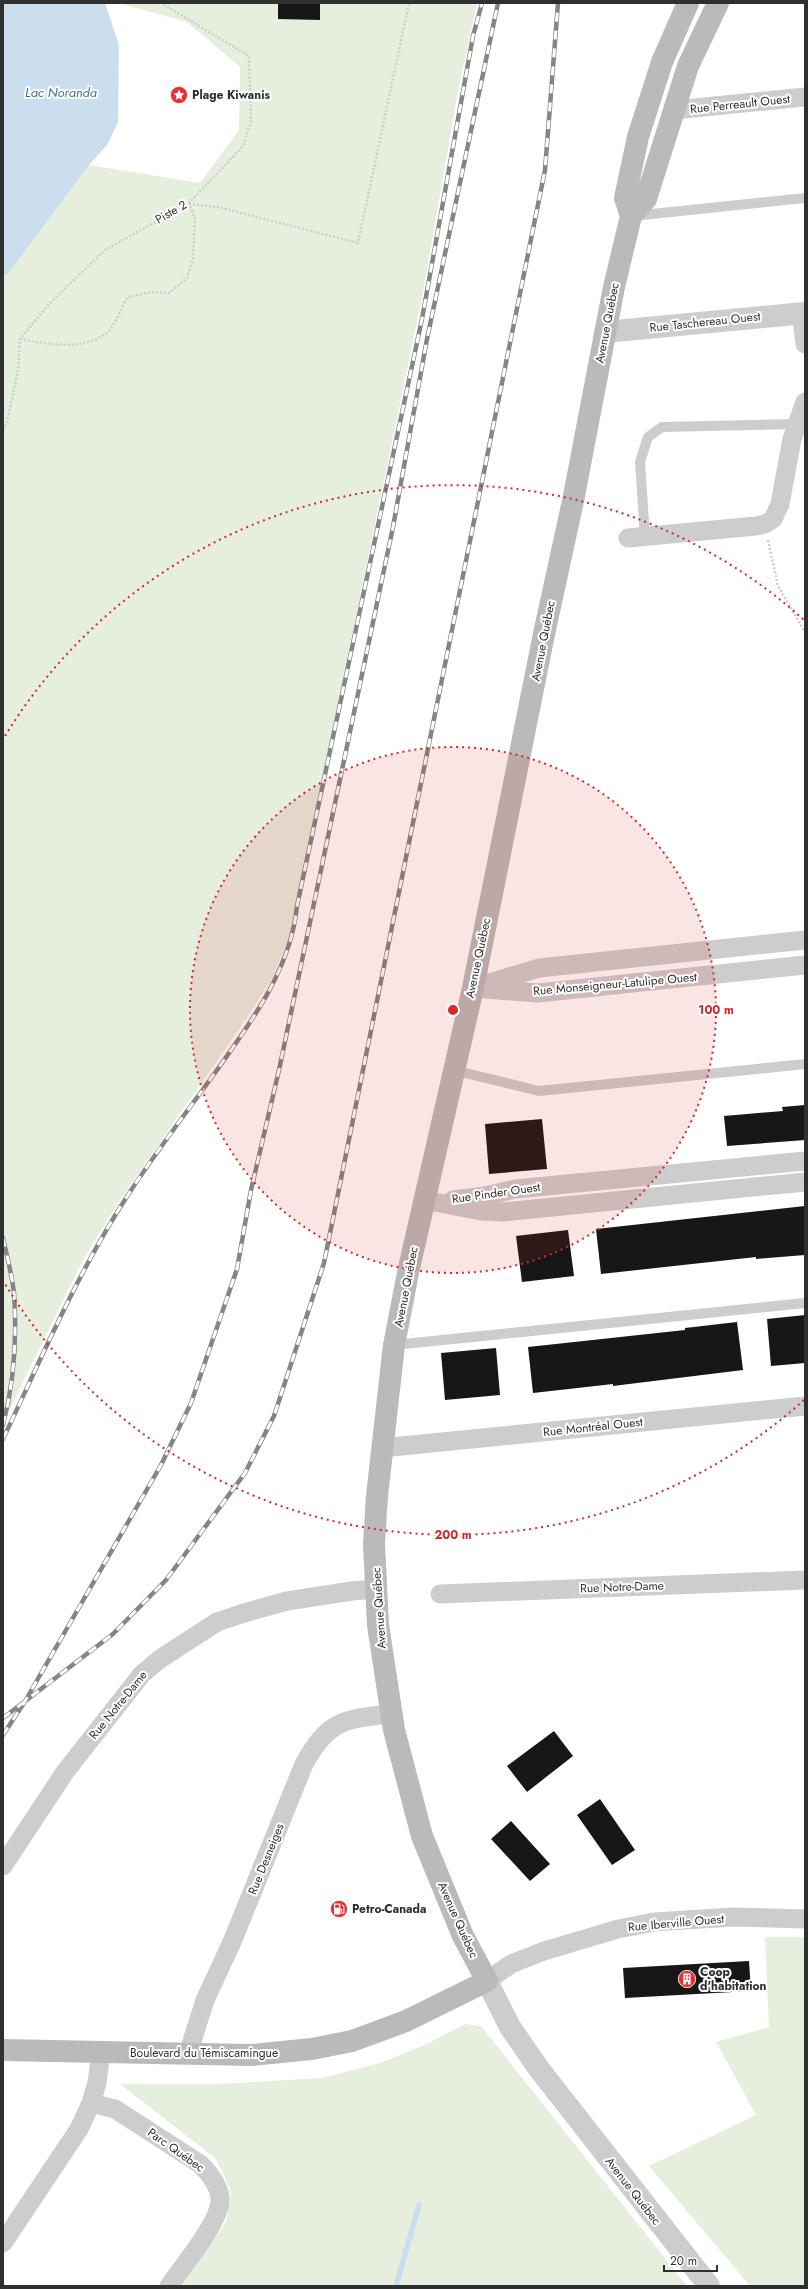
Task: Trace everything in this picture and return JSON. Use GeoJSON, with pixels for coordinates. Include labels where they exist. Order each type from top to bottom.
{"type":"FeatureCollection","features":[{"type":"Feature","properties":{"kind":"main road"},"geometry":{"type":"LineString","coordinates":[[631,216],[625,198],[638,138],[662,62],[688,3]]}},
{"type":"Feature","properties":{"kind":"main road","name":"Avenue Québec"},"geometry":{"type":"LineString","coordinates":[[487,1981],[463,1936],[422,1836],[409,1790],[391,1714],[378,1625],[374,1544],[381,1448],[394,1345],[424,1200],[473,988],[544,634],[573,501],[614,287],[631,216],[646,199],[688,66],[718,3]]}},
{"type":"Feature","properties":{"kind":"main road","name":"Boulevard du Témiscamingue"},"geometry":{"type":"LineString","coordinates":[[3,2050],[188,2054],[276,2054],[312,2049],[352,2041],[406,2021],[487,1981]]}},
{"type":"Feature","properties":{"kind":"street","name":"Rue Perreault Ouest"},"geometry":{"type":"LineString","coordinates":[[674,110],[805,97]]}},
{"type":"Feature","properties":{"kind":"street","name":"Rue Taschereau Ouest"},"geometry":{"type":"LineString","coordinates":[[605,332],[803,313]]}},
{"type":"Feature","properties":{"kind":"street"},"geometry":{"type":"LineString","coordinates":[[803,313],[805,344]]}},
{"type":"Feature","properties":{"kind":"street"},"geometry":{"type":"LineString","coordinates":[[637,537],[766,524],[773,519],[780,504],[792,439],[805,402]]}},
{"type":"Feature","properties":{"kind":"street","name":"Rue Monseigneur-Latulipe Ouest"},"geometry":{"type":"LineString","coordinates":[[473,988],[539,968],[805,940]]}},
{"type":"Feature","properties":{"kind":"street","name":"Rue Monseigneur-Latulipe Ouest"},"geometry":{"type":"LineString","coordinates":[[473,988],[538,993],[805,965]]}},
{"type":"Feature","properties":{"kind":"street","name":"Rue Pinder Ouest"},"geometry":{"type":"LineString","coordinates":[[424,1200],[464,1199],[515,1189],[805,1161]]}},
{"type":"Feature","properties":{"kind":"street","name":"Rue Pinder Ouest"},"geometry":{"type":"LineString","coordinates":[[424,1200],[481,1211],[503,1212],[805,1182]]}},
{"type":"Feature","properties":{"kind":"street","name":"Rue Montréal Ouest"},"geometry":{"type":"LineString","coordinates":[[381,1448],[805,1406]]}},
{"type":"Feature","properties":{"kind":"street","name":"Rue Notre-Dame"},"geometry":{"type":"LineString","coordinates":[[440,1594],[805,1580]]}},
{"type":"Feature","properties":{"kind":"street","name":"Rue Notre-Dame"},"geometry":{"type":"LineString","coordinates":[[3,1866],[65,1772],[142,1674],[160,1658],[217,1622],[244,1613],[287,1601],[352,1591],[376,1589]]}},
{"type":"Feature","properties":{"kind":"street","name":"Rue Desneiges"},"geometry":{"type":"LineString","coordinates":[[188,2054],[205,2000],[232,1942],[304,1764],[314,1747],[331,1729],[348,1720],[391,1714]]}},
{"type":"Feature","properties":{"kind":"street","name":"Rue Iberville Ouest"},"geometry":{"type":"LineString","coordinates":[[487,1981],[511,1964],[544,1951],[618,1929],[654,1922],[734,1917],[805,1919]]}},
{"type":"Feature","properties":{"kind":"street","name":"Avenue Québec"},"geometry":{"type":"LineString","coordinates":[[487,1981],[510,2027],[539,2069],[709,2286]]}},
{"type":"Feature","properties":{"kind":"street"},"geometry":{"type":"LineString","coordinates":[[3,2243],[79,2129],[91,2103],[97,2083],[101,2052]]}},
{"type":"Feature","properties":{"kind":"street","name":"Parc Québec"},"geometry":{"type":"LineString","coordinates":[[91,2103],[115,2109],[194,2160],[208,2172],[217,2189],[219,2206],[209,2230],[169,2286]]}},
{"type":"Feature","properties":{"kind":"lane"},"geometry":{"type":"LineString","coordinates":[[631,216],[805,198]]}},
{"type":"Feature","properties":{"kind":"lane"},"geometry":{"type":"LineString","coordinates":[[637,537],[640,462],[648,437],[662,427],[798,424]]}},
{"type":"Feature","properties":{"kind":"lane"},"geometry":{"type":"LineString","coordinates":[[453,1070],[539,1091],[805,1064]]}},
{"type":"Feature","properties":{"kind":"lane"},"geometry":{"type":"LineString","coordinates":[[394,1345],[805,1303]]}},
{"type":"Feature","properties":{"kind":"path","name":"Piste 2"},"geometry":{"type":"LineString","coordinates":[[20,339],[50,303],[105,250],[189,204],[243,146],[251,121],[249,56],[161,3]]}},
{"type":"Feature","properties":{"kind":"path"},"geometry":{"type":"LineString","coordinates":[[3,430],[7,422],[18,371],[20,339],[59,346],[94,339],[106,334],[128,297],[151,292],[169,293],[187,278],[193,259],[195,218],[189,204],[218,207],[358,243],[409,3]]}},
{"type":"Feature","properties":{"kind":"path"},"geometry":{"type":"LineString","coordinates":[[766,524],[778,586],[805,632]]}},
{"type":"Feature","properties":{"kind":"green space"},"geometry":{"type":"Polygon","coordinates":[[[118,3],[477,3],[458,91],[423,293],[289,938],[272,978],[250,1013],[122,1197],[83,1260],[3,1423],[3,276],[8,274],[89,165],[200,183],[239,130],[240,67],[187,22],[118,3]]]}},
{"type":"Feature","properties":{"kind":"green space"},"geometry":{"type":"Polygon","coordinates":[[[765,1937],[805,1937],[805,2286],[750,2286],[649,2166],[756,2115],[716,2042],[769,2027],[765,1937]]]}},
{"type":"Feature","properties":{"kind":"green space"},"geometry":{"type":"Polygon","coordinates":[[[465,2024],[481,2026],[687,2286],[182,2286],[226,2222],[231,2193],[215,2158],[120,2084],[220,2084],[322,2078],[380,2063],[427,2044],[465,2024]]]}},
{"type":"Feature","properties":{"kind":"water","name":"Lac Noranda"},"geometry":{"type":"Polygon","coordinates":[[[3,3],[105,3],[119,45],[118,123],[107,145],[89,165],[8,274],[3,276],[3,3]]]}},
{"type":"Feature","properties":{"kind":"building"},"geometry":{"type":"Polygon","coordinates":[[[278,3],[320,3],[320,20],[278,19],[278,3]]]}},
{"type":"Feature","properties":{"kind":"building"},"geometry":{"type":"Polygon","coordinates":[[[805,1105],[805,1140],[727,1146],[724,1116],[783,1111],[782,1107],[805,1105]]]}},
{"type":"Feature","properties":{"kind":"building"},"geometry":{"type":"Polygon","coordinates":[[[542,1119],[547,1169],[489,1174],[485,1124],[542,1119]]]}},
{"type":"Feature","properties":{"kind":"building"},"geometry":{"type":"Polygon","coordinates":[[[805,1206],[805,1255],[756,1259],[756,1257],[601,1274],[596,1229],[805,1206]]]}},
{"type":"Feature","properties":{"kind":"building"},"geometry":{"type":"Polygon","coordinates":[[[568,1230],[574,1276],[522,1282],[516,1236],[568,1230]]]}},
{"type":"Feature","properties":{"kind":"building"},"geometry":{"type":"Polygon","coordinates":[[[805,1315],[805,1363],[771,1366],[767,1319],[805,1315]]]}},
{"type":"Feature","properties":{"kind":"building"},"geometry":{"type":"Polygon","coordinates":[[[737,1322],[743,1370],[613,1386],[613,1384],[533,1393],[528,1347],[685,1330],[685,1328],[737,1322]]]}},
{"type":"Feature","properties":{"kind":"building"},"geometry":{"type":"Polygon","coordinates":[[[496,1348],[500,1395],[445,1400],[441,1353],[496,1348]]]}},
{"type":"Feature","properties":{"kind":"building"},"geometry":{"type":"Polygon","coordinates":[[[554,1731],[573,1756],[527,1792],[507,1766],[554,1731]]]}},
{"type":"Feature","properties":{"kind":"building"},"geometry":{"type":"Polygon","coordinates":[[[600,1799],[635,1850],[612,1865],[577,1815],[600,1799]]]}},
{"type":"Feature","properties":{"kind":"building"},"geometry":{"type":"Polygon","coordinates":[[[511,1821],[550,1864],[530,1881],[491,1839],[511,1821]]]}},
{"type":"Feature","properties":{"kind":"building","name":"Coop d'habitation"},"geometry":{"type":"Polygon","coordinates":[[[749,1961],[751,1991],[625,1998],[623,1968],[749,1961]]]}},
{"type":"Feature","properties":{"kind":"waterway"},"geometry":{"type":"LineString","coordinates":[[396,2286],[419,2205]]}},
{"type":"Feature","properties":{"kind":"railway"},"geometry":{"type":"LineString","coordinates":[[3,1439],[61,1316],[108,1227],[148,1165],[256,1013],[268,993],[287,951],[293,929],[422,319],[473,36],[482,3]]}},
{"type":"Feature","properties":{"kind":"railway"},"geometry":{"type":"LineString","coordinates":[[3,1735],[24,1703],[161,1465],[191,1403],[237,1269],[251,1190],[279,1070],[393,527],[427,339],[498,3]]}},
{"type":"Feature","properties":{"kind":"railway"},"geometry":{"type":"LineString","coordinates":[[3,1718],[113,1634],[166,1580],[245,1473],[274,1416],[324,1263],[545,170],[558,3]]}},
{"type":"Feature","properties":{"kind":"railway"},"geometry":{"type":"LineString","coordinates":[[3,1238],[13,1286],[15,1309],[14,1359],[10,1393],[3,1425]]}},
{"type":"Feature","properties":{"kind":"place","name":"Plage Kiwanis"},"geometry":{"type":"Point","coordinates":[179,95]}},
{"type":"Feature","properties":{"kind":"place","name":"Petro-Canada"},"geometry":{"type":"Point","coordinates":[339,1909]}},
{"type":"Feature","properties":{"kind":"place","name":"Coop d'habitation"},"geometry":{"type":"Point","coordinates":[687,1979]}}]}
